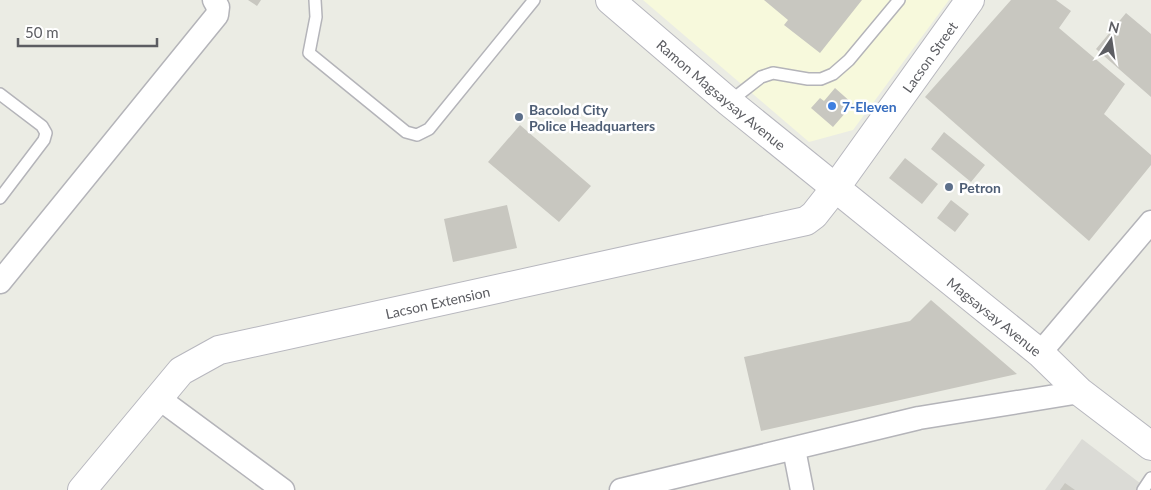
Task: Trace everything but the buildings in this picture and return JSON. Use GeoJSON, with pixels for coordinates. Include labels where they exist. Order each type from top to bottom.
{"type":"FeatureCollection","features":[{"type":"Feature","properties":{"kind":"main road","name":"Ramon Magsaysay Avenue"},"geometry":{"type":"LineString","coordinates":[[610,0],[729,102],[836,187]]}},
{"type":"Feature","properties":{"kind":"main road","name":"Lacson Street"},"geometry":{"type":"LineString","coordinates":[[836,187],[970,0]]}},
{"type":"Feature","properties":{"kind":"main road","name":"Magsaysay Avenue"},"geometry":{"type":"LineString","coordinates":[[836,187],[1040,353],[1080,392],[1151,446]]}},
{"type":"Feature","properties":{"kind":"main road","name":"Lacson Extension"},"geometry":{"type":"LineString","coordinates":[[82,490],[157,397],[181,371],[219,350],[796,224],[814,215],[836,187]]}},
{"type":"Feature","properties":{"kind":"street"},"geometry":{"type":"LineString","coordinates":[[0,282],[216,14],[218,7],[214,0]]}},
{"type":"Feature","properties":{"kind":"street"},"geometry":{"type":"LineString","coordinates":[[1040,353],[1151,222]]}},
{"type":"Feature","properties":{"kind":"street"},"geometry":{"type":"LineString","coordinates":[[621,490],[918,418],[1080,392]]}},
{"type":"Feature","properties":{"kind":"street"},"geometry":{"type":"LineString","coordinates":[[157,397],[283,490]]}},
{"type":"Feature","properties":{"kind":"street"},"geometry":{"type":"LineString","coordinates":[[794,449],[802,490]]}},
{"type":"Feature","properties":{"kind":"lane"},"geometry":{"type":"LineString","coordinates":[[315,0],[316,17],[309,53],[406,132],[417,135],[429,129],[534,0]]}},
{"type":"Feature","properties":{"kind":"lane"},"geometry":{"type":"LineString","coordinates":[[729,102],[761,76],[773,73],[808,79],[821,79],[833,74],[848,60],[899,0]]}},
{"type":"Feature","properties":{"kind":"lane"},"geometry":{"type":"LineString","coordinates":[[0,198],[44,140],[46,132],[42,126],[2,100]]}},
{"type":"Feature","properties":{"kind":"lane"},"geometry":{"type":"LineString","coordinates":[[1143,490],[1151,478]]}},
{"type":"Feature","properties":{"kind":"shaded area"},"geometry":{"type":"Polygon","coordinates":[[[643,0],[949,0],[853,130],[809,142],[643,0]]]}},
{"type":"Feature","properties":{"kind":"shaded area"},"geometry":{"type":"Polygon","coordinates":[[[1082,439],[1149,490],[1045,490],[1082,439]]]}},
{"type":"Feature","properties":{"kind":"place","name":"7-Eleven"},"geometry":{"type":"Point","coordinates":[832,106]}},
{"type":"Feature","properties":{"kind":"place","name":"Bacolod City Police Headquarters"},"geometry":{"type":"Point","coordinates":[519,117]}},
{"type":"Feature","properties":{"kind":"place","name":"Petron"},"geometry":{"type":"Point","coordinates":[949,187]}}]}
